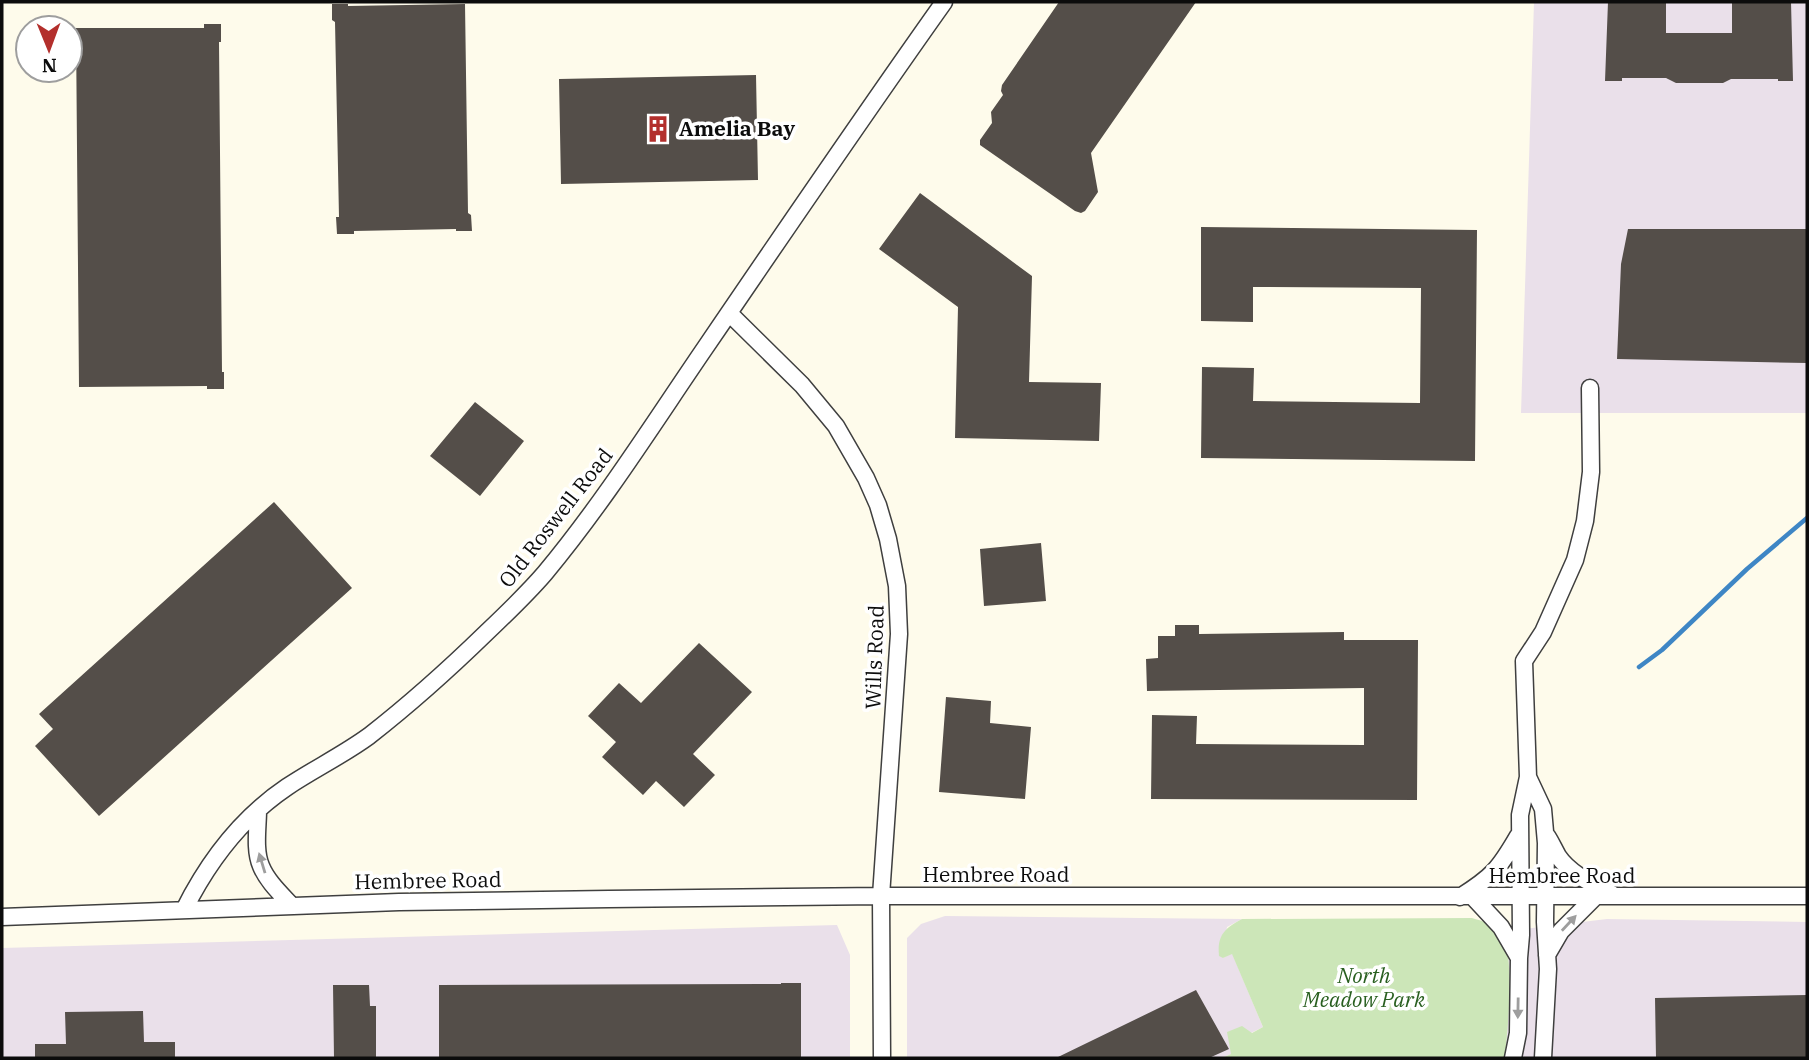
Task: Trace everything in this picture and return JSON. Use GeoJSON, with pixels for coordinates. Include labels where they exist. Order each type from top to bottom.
{"type":"FeatureCollection","features":[{"type":"Feature","properties":{"kind":"street","name":"Old Roswell Road"},"geometry":{"type":"LineString","coordinates":[[184,909],[216,855],[258,810],[287,788],[345,753],[447,671],[544,574],[597,507],[862,117],[944,2]]}},
{"type":"Feature","properties":{"kind":"street","name":"Wills Road"},"geometry":{"type":"LineString","coordinates":[[729,313],[802,385],[836,426],[866,478],[878,505],[888,539],[897,586],[900,634],[881,896],[881,1058]]}},
{"type":"Feature","properties":{"kind":"street"},"geometry":{"type":"LineString","coordinates":[[1513,1058],[1518,1033],[1521,935],[1520,815],[1528,777],[1524,661],[1543,632],[1575,560],[1585,521],[1591,472],[1590,388]]}},
{"type":"Feature","properties":{"kind":"street"},"geometry":{"type":"LineString","coordinates":[[1528,777],[1544,809],[1548,968],[1543,1058]]}},
{"type":"Feature","properties":{"kind":"street"},"geometry":{"type":"LineString","coordinates":[[258,810],[258,855],[261,865],[268,878],[292,906]]}},
{"type":"Feature","properties":{"kind":"street"},"geometry":{"type":"LineString","coordinates":[[1545,832],[1563,863],[1584,880],[1617,897]]}},
{"type":"Feature","properties":{"kind":"street"},"geometry":{"type":"LineString","coordinates":[[1519,834],[1500,866],[1467,897],[1501,927],[1519,958]]}},
{"type":"Feature","properties":{"kind":"street","name":"Hembree Road"},"geometry":{"type":"LineString","coordinates":[[184,909],[399,902],[881,896],[1807,896]]}},
{"type":"Feature","properties":{"kind":"street"},"geometry":{"type":"LineString","coordinates":[[1547,955],[1561,931],[1596,896]]}},
{"type":"Feature","properties":{"kind":"street"},"geometry":{"type":"LineString","coordinates":[[2,917],[184,909]]}},
{"type":"Feature","properties":{"kind":"shaded area"},"geometry":{"type":"Polygon","coordinates":[[[1534,2],[1807,2],[1807,413],[1521,413],[1534,2]]]}},
{"type":"Feature","properties":{"kind":"shaded area"},"geometry":{"type":"Polygon","coordinates":[[[945,916],[1242,919],[1227,927],[1223,958],[1232,953],[1263,1027],[1251,1033],[1231,1054],[1222,1058],[907,1058],[907,938],[921,924],[945,916]]]}},
{"type":"Feature","properties":{"kind":"shaded area"},"geometry":{"type":"Polygon","coordinates":[[[1607,919],[1807,922],[1807,1058],[1505,1058],[1509,972],[1507,948],[1500,932],[1607,919]]]}},
{"type":"Feature","properties":{"kind":"shaded area"},"geometry":{"type":"Polygon","coordinates":[[[837,925],[850,955],[850,1058],[2,1058],[2,948],[837,925]]]}},
{"type":"Feature","properties":{"kind":"green space","name":"North Meadow Park"},"geometry":{"type":"Polygon","coordinates":[[[1472,918],[1494,927],[1505,944],[1510,993],[1505,1058],[1222,1058],[1231,1054],[1227,1032],[1242,1026],[1252,1033],[1263,1027],[1232,954],[1223,958],[1219,956],[1219,943],[1223,933],[1236,922],[1242,919],[1472,918]]]}},
{"type":"Feature","properties":{"kind":"building"},"geometry":{"type":"Polygon","coordinates":[[[1059,2],[1196,2],[1091,153],[1098,192],[1081,213],[980,145],[980,140],[992,123],[991,112],[1003,95],[1002,85],[1059,2]]]}},
{"type":"Feature","properties":{"kind":"building"},"geometry":{"type":"Polygon","coordinates":[[[1608,2],[1666,2],[1666,33],[1732,33],[1732,2],[1791,2],[1793,81],[1731,79],[1723,83],[1676,83],[1666,78],[1622,78],[1622,81],[1605,81],[1608,2]]]}},
{"type":"Feature","properties":{"kind":"building"},"geometry":{"type":"Polygon","coordinates":[[[332,4],[465,4],[468,213],[471,215],[472,231],[354,231],[354,234],[337,234],[336,217],[339,217],[335,22],[332,20],[332,4]]]}},
{"type":"Feature","properties":{"kind":"building"},"geometry":{"type":"Polygon","coordinates":[[[204,24],[221,24],[219,42],[224,389],[207,389],[207,386],[79,387],[76,84],[84,84],[84,28],[204,28],[204,24]]]}},
{"type":"Feature","properties":{"kind":"building","name":"Amelia Bay"},"geometry":{"type":"Polygon","coordinates":[[[756,75],[758,180],[561,184],[559,79],[756,75]]]}},
{"type":"Feature","properties":{"kind":"building"},"geometry":{"type":"Polygon","coordinates":[[[920,193],[1032,276],[1029,382],[1101,383],[1099,441],[955,438],[958,307],[879,249],[920,193]]]}},
{"type":"Feature","properties":{"kind":"building"},"geometry":{"type":"Polygon","coordinates":[[[1201,227],[1477,230],[1475,461],[1201,458],[1202,367],[1254,368],[1253,401],[1420,403],[1421,288],[1253,287],[1253,322],[1201,321],[1201,227]]]}},
{"type":"Feature","properties":{"kind":"building"},"geometry":{"type":"Polygon","coordinates":[[[1628,229],[1807,229],[1807,363],[1617,359],[1621,264],[1628,229]]]}},
{"type":"Feature","properties":{"kind":"building"},"geometry":{"type":"Polygon","coordinates":[[[475,402],[524,441],[480,496],[430,456],[475,402]]]}},
{"type":"Feature","properties":{"kind":"building"},"geometry":{"type":"Polygon","coordinates":[[[274,502],[352,588],[99,816],[35,746],[53,729],[39,714],[274,502]]]}},
{"type":"Feature","properties":{"kind":"building"},"geometry":{"type":"Polygon","coordinates":[[[1041,543],[1046,601],[984,606],[980,549],[1041,543]]]}},
{"type":"Feature","properties":{"kind":"building"},"geometry":{"type":"Polygon","coordinates":[[[1175,625],[1199,625],[1199,634],[1344,632],[1344,640],[1418,640],[1417,800],[1151,799],[1152,715],[1197,716],[1196,744],[1364,745],[1364,688],[1147,691],[1146,659],[1158,658],[1158,636],[1175,636],[1175,625]]]}},
{"type":"Feature","properties":{"kind":"building"},"geometry":{"type":"Polygon","coordinates":[[[699,643],[752,692],[693,754],[715,775],[684,807],[656,781],[643,795],[602,757],[616,742],[588,716],[619,683],[641,703],[699,643]]]}},
{"type":"Feature","properties":{"kind":"building"},"geometry":{"type":"Polygon","coordinates":[[[946,697],[991,701],[990,723],[1031,727],[1025,799],[939,792],[946,697]]]}},
{"type":"Feature","properties":{"kind":"building"},"geometry":{"type":"Polygon","coordinates":[[[801,983],[801,1058],[439,1058],[439,985],[801,983]]]}},
{"type":"Feature","properties":{"kind":"building"},"geometry":{"type":"Polygon","coordinates":[[[333,985],[369,985],[370,1006],[376,1006],[376,1058],[334,1058],[333,985]]]}},
{"type":"Feature","properties":{"kind":"building"},"geometry":{"type":"Polygon","coordinates":[[[1196,990],[1229,1049],[1209,1058],[1056,1058],[1196,990]]]}},
{"type":"Feature","properties":{"kind":"building"},"geometry":{"type":"Polygon","coordinates":[[[1807,995],[1807,1058],[1656,1058],[1655,998],[1807,995]]]}},
{"type":"Feature","properties":{"kind":"building"},"geometry":{"type":"Polygon","coordinates":[[[143,1011],[144,1042],[175,1042],[175,1058],[35,1058],[35,1044],[66,1044],[65,1012],[143,1011]]]}},
{"type":"Feature","properties":{"kind":"waterway"},"geometry":{"type":"LineString","coordinates":[[1639,667],[1662,650],[1747,569],[1807,518]]}},
{"type":"Feature","properties":{"kind":"place","name":"Amelia Bay"},"geometry":{"type":"Point","coordinates":[658,129]}}]}
